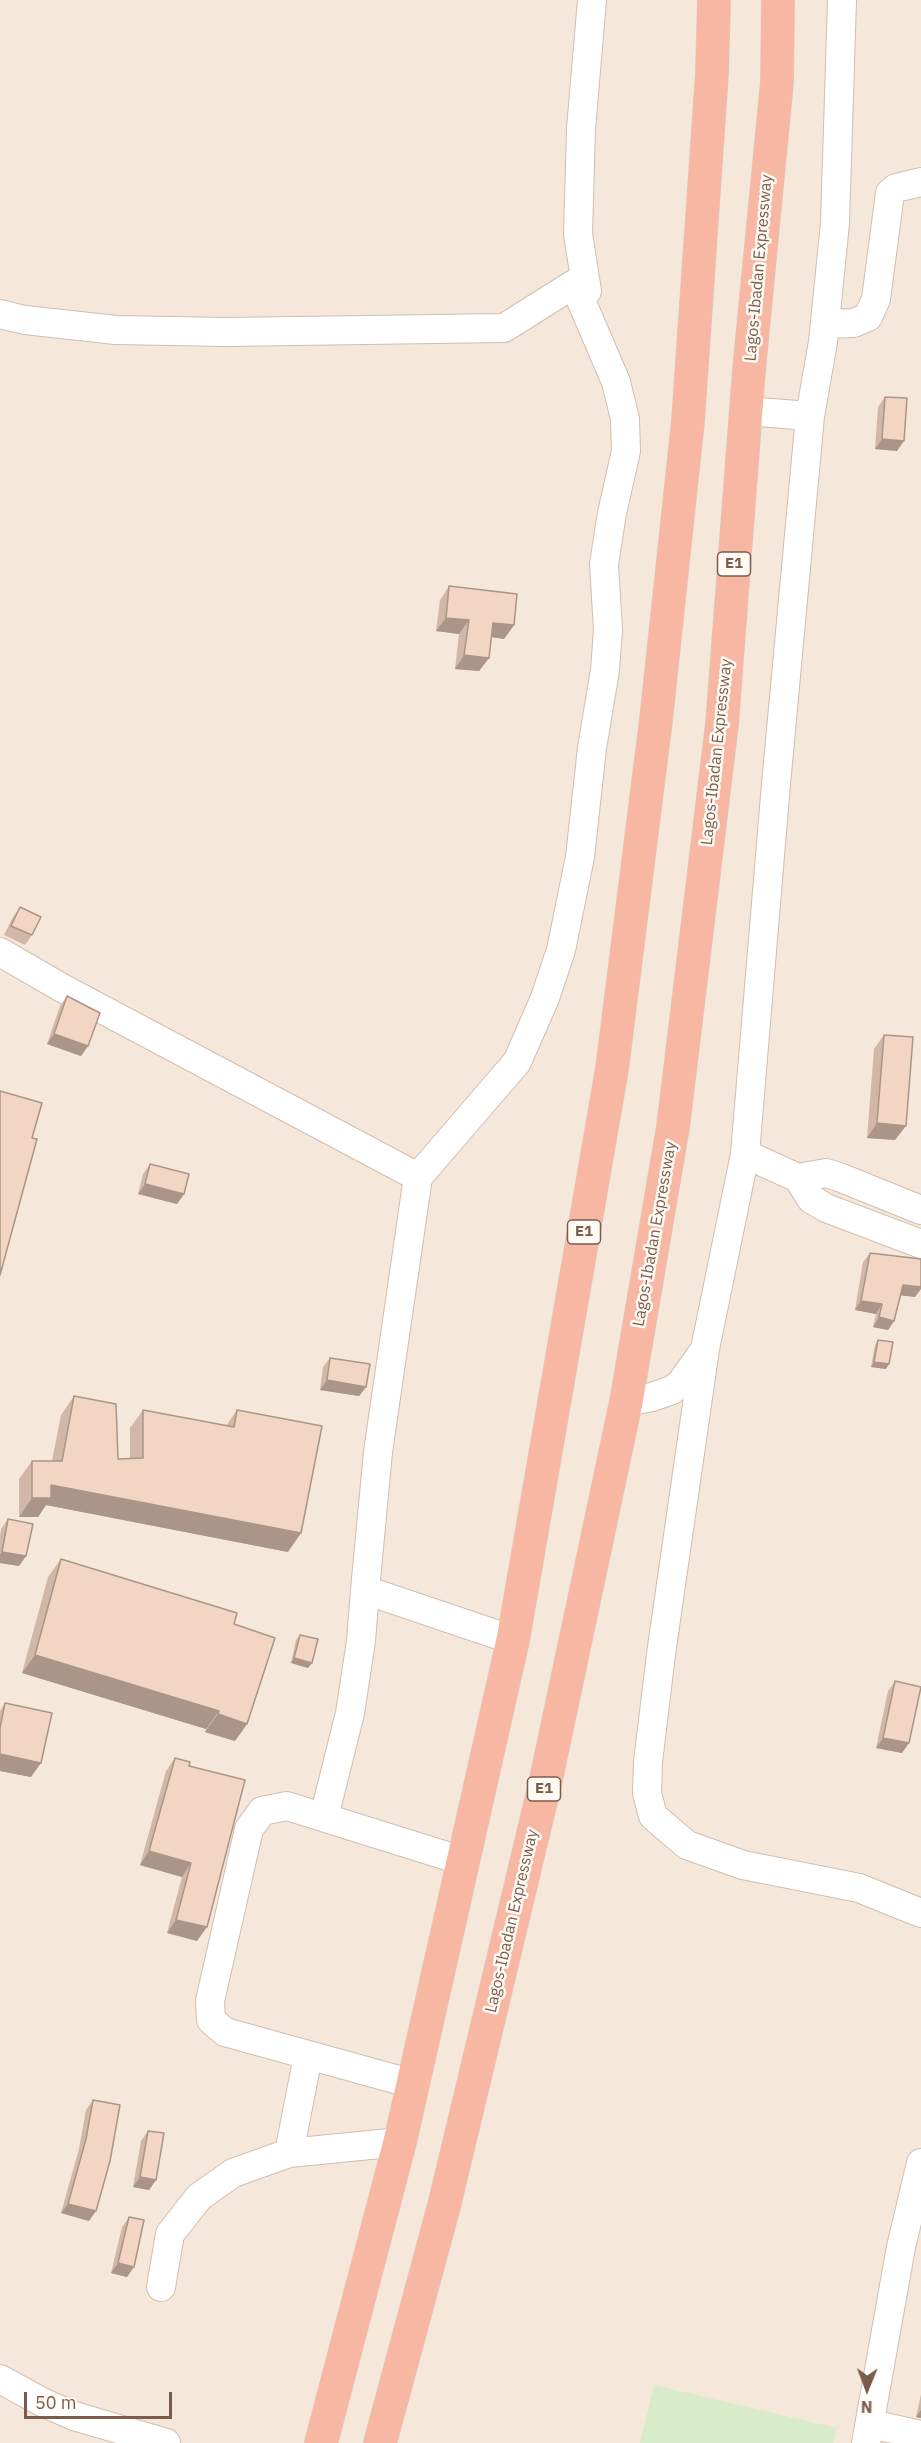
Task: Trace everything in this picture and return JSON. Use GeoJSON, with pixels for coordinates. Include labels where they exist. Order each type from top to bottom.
{"type":"FeatureCollection","features":[{"type":"Feature","properties":{"kind":"highway","name":"E1"},"geometry":{"type":"LineString","coordinates":[[321,2443],[400,2142],[513,1640],[612,1069],[656,720],[688,421],[712,73],[714,0]]}},
{"type":"Feature","properties":{"kind":"highway","name":"Lagos-Ibadan Expressway"},"geometry":{"type":"LineString","coordinates":[[380,2443],[444,2206],[545,1784],[626,1402],[673,1126],[719,748],[746,411],[777,82],[778,0]]}},
{"type":"Feature","properties":{"kind":"street"},"geometry":{"type":"LineString","coordinates":[[574,285],[587,291],[578,234],[581,129],[592,0]]}},
{"type":"Feature","properties":{"kind":"street"},"geometry":{"type":"LineString","coordinates":[[842,0],[835,223],[825,324],[810,416],[745,1154],[705,1349],[649,1751],[647,1793],[653,1816],[687,1845],[743,1864],[859,1888],[921,1913]]}},
{"type":"Feature","properties":{"kind":"street"},"geometry":{"type":"LineString","coordinates":[[825,324],[854,323],[868,317],[876,299],[890,193],[896,188],[921,182]]}},
{"type":"Feature","properties":{"kind":"street"},"geometry":{"type":"LineString","coordinates":[[0,314],[25,320],[116,330],[226,332],[504,328],[574,285]]}},
{"type":"Feature","properties":{"kind":"street"},"geometry":{"type":"LineString","coordinates":[[324,1817],[350,1713],[361,1641],[378,1452],[418,1176],[517,1062],[545,998],[561,950],[580,857],[592,748],[605,670],[608,630],[604,564],[612,513],[626,451],[625,419],[616,382],[574,285]]}},
{"type":"Feature","properties":{"kind":"street"},"geometry":{"type":"LineString","coordinates":[[746,411],[810,416]]}},
{"type":"Feature","properties":{"kind":"street"},"geometry":{"type":"LineString","coordinates":[[0,952],[62,988],[418,1176]]}},
{"type":"Feature","properties":{"kind":"street"},"geometry":{"type":"LineString","coordinates":[[745,1154],[798,1178],[811,1198],[826,1208],[921,1244]]}},
{"type":"Feature","properties":{"kind":"street"},"geometry":{"type":"LineString","coordinates":[[798,1178],[826,1173],[921,1210]]}},
{"type":"Feature","properties":{"kind":"street"},"geometry":{"type":"LineString","coordinates":[[626,1402],[672,1390],[681,1383],[705,1349]]}},
{"type":"Feature","properties":{"kind":"street"},"geometry":{"type":"LineString","coordinates":[[365,1590],[513,1640]]}},
{"type":"Feature","properties":{"kind":"street"},"geometry":{"type":"LineString","coordinates":[[413,2084],[225,2032],[211,2020],[210,2001],[249,1828],[262,1811],[287,1806],[463,1861]]}},
{"type":"Feature","properties":{"kind":"street"},"geometry":{"type":"LineString","coordinates":[[289,2153],[308,2056]]}},
{"type":"Feature","properties":{"kind":"street"},"geometry":{"type":"LineString","coordinates":[[161,2287],[170,2234],[199,2197],[233,2173],[289,2153],[400,2142]]}},
{"type":"Feature","properties":{"kind":"street"},"geometry":{"type":"LineString","coordinates":[[921,2163],[901,2247],[869,2433],[921,2435]]}},
{"type":"Feature","properties":{"kind":"street"},"geometry":{"type":"LineString","coordinates":[[0,2379],[74,2416],[166,2443]]}},
{"type":"Feature","properties":{"kind":"shaded area"},"geometry":{"type":"Polygon","coordinates":[[[0,0],[921,0],[921,2443],[0,2443],[0,0]]]}},
{"type":"Feature","properties":{"kind":"green space"},"geometry":{"type":"Polygon","coordinates":[[[654,2385],[837,2428],[833,2443],[640,2443],[654,2385]]]}},
{"type":"Feature","properties":{"kind":"building"},"geometry":{"type":"Polygon","coordinates":[[[885,397],[907,398],[904,441],[882,439],[885,397]]]}},
{"type":"Feature","properties":{"kind":"building"},"geometry":{"type":"Polygon","coordinates":[[[449,586],[517,594],[514,625],[493,623],[489,658],[464,655],[469,620],[446,618],[449,586]]]}},
{"type":"Feature","properties":{"kind":"building"},"geometry":{"type":"Polygon","coordinates":[[[20,907],[41,917],[32,935],[11,926],[20,907]]]}},
{"type":"Feature","properties":{"kind":"building"},"geometry":{"type":"Polygon","coordinates":[[[67,996],[100,1013],[88,1046],[54,1034],[67,996]]]}},
{"type":"Feature","properties":{"kind":"building"},"geometry":{"type":"Polygon","coordinates":[[[884,1035],[913,1037],[906,1126],[877,1123],[884,1035]]]}},
{"type":"Feature","properties":{"kind":"building"},"geometry":{"type":"Polygon","coordinates":[[[0,1091],[42,1103],[32,1138],[37,1139],[0,1275],[0,1091]]]}},
{"type":"Feature","properties":{"kind":"building"},"geometry":{"type":"Polygon","coordinates":[[[150,1164],[189,1174],[184,1194],[145,1184],[150,1164]]]}},
{"type":"Feature","properties":{"kind":"building"},"geometry":{"type":"Polygon","coordinates":[[[870,1253],[921,1259],[921,1287],[903,1285],[894,1321],[879,1317],[882,1304],[861,1301],[870,1253]]]}},
{"type":"Feature","properties":{"kind":"building"},"geometry":{"type":"Polygon","coordinates":[[[878,1340],[893,1342],[889,1364],[874,1362],[878,1340]]]}},
{"type":"Feature","properties":{"kind":"building"},"geometry":{"type":"Polygon","coordinates":[[[330,1358],[370,1364],[366,1387],[327,1380],[330,1358]]]}},
{"type":"Feature","properties":{"kind":"building"},"geometry":{"type":"Polygon","coordinates":[[[74,1396],[116,1404],[118,1459],[143,1458],[143,1410],[234,1427],[237,1410],[322,1426],[301,1533],[51,1485],[51,1498],[32,1498],[32,1461],[62,1461],[74,1396]]]}},
{"type":"Feature","properties":{"kind":"building"},"geometry":{"type":"Polygon","coordinates":[[[8,1519],[33,1524],[26,1556],[2,1552],[8,1519]]]}},
{"type":"Feature","properties":{"kind":"building"},"geometry":{"type":"Polygon","coordinates":[[[61,1559],[237,1613],[234,1624],[275,1638],[247,1724],[218,1714],[219,1711],[35,1655],[61,1559]]]}},
{"type":"Feature","properties":{"kind":"building"},"geometry":{"type":"Polygon","coordinates":[[[300,1635],[318,1639],[312,1663],[294,1658],[300,1635]]]}},
{"type":"Feature","properties":{"kind":"building"},"geometry":{"type":"Polygon","coordinates":[[[895,1681],[921,1687],[909,1743],[883,1738],[895,1681]]]}},
{"type":"Feature","properties":{"kind":"building"},"geometry":{"type":"Polygon","coordinates":[[[5,1703],[52,1713],[41,1763],[0,1754],[0,1728],[5,1703]]]}},
{"type":"Feature","properties":{"kind":"building"},"geometry":{"type":"Polygon","coordinates":[[[175,1758],[190,1762],[189,1766],[245,1780],[207,1927],[176,1920],[191,1863],[149,1851],[175,1758]]]}},
{"type":"Feature","properties":{"kind":"building"},"geometry":{"type":"Polygon","coordinates":[[[93,2100],[120,2105],[110,2161],[96,2211],[68,2204],[86,2139],[93,2100]]]}},
{"type":"Feature","properties":{"kind":"building"},"geometry":{"type":"Polygon","coordinates":[[[148,2131],[164,2133],[156,2180],[140,2177],[148,2131]]]}},
{"type":"Feature","properties":{"kind":"building"},"geometry":{"type":"Polygon","coordinates":[[[129,2217],[144,2220],[134,2267],[118,2263],[129,2217]]]}}]}
